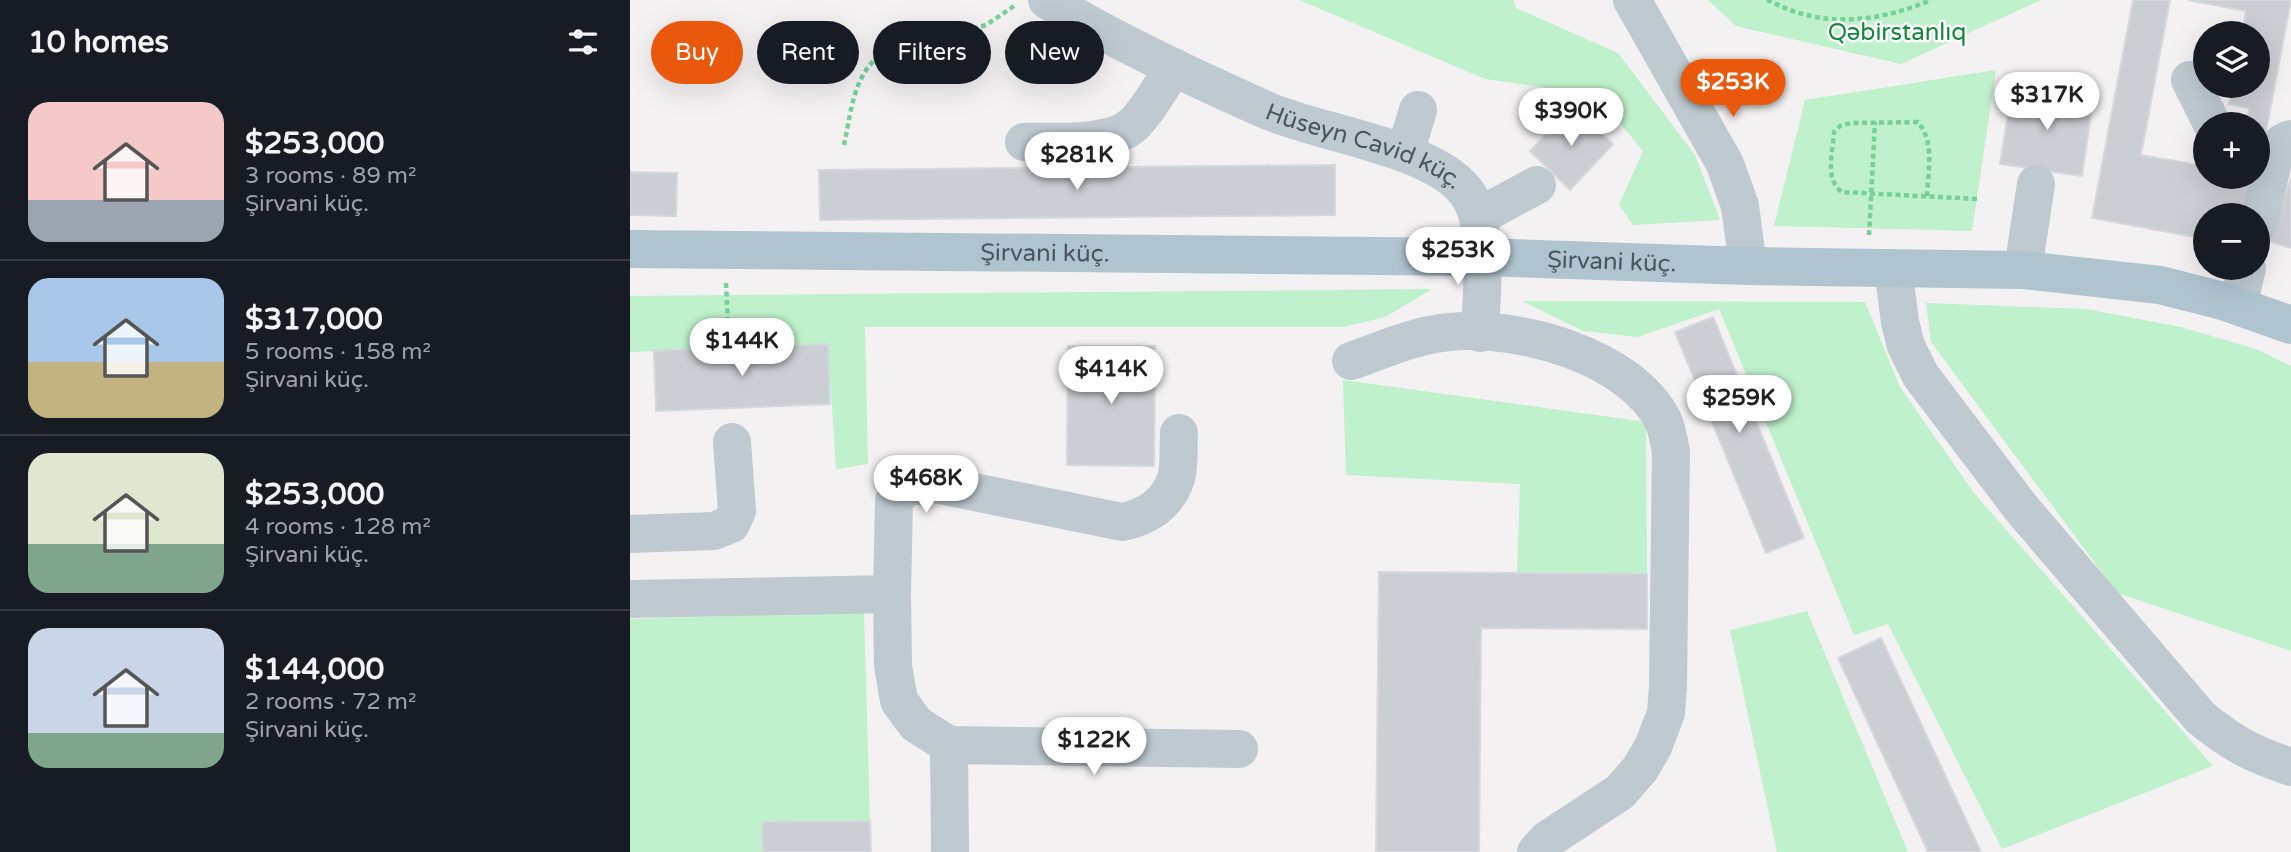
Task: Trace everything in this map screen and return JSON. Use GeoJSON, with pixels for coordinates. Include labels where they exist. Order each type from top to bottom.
{"type":"FeatureCollection","features":[{"type":"Feature","properties":{"kind":"main road","name":"Şirvani küç."},"geometry":{"type":"LineString","coordinates":[[630,249],[1483,257],[1748,267],[2023,270],[2160,285],[2238,306],[2291,325]]}},
{"type":"Feature","properties":{"kind":"street","name":"Hüseyn Cavid küç."},"geometry":{"type":"LineString","coordinates":[[1048,0],[1089,25],[1269,112],[1405,153],[1443,171],[1469,195],[1478,217],[1483,257],[1480,332]]}},
{"type":"Feature","properties":{"kind":"street"},"geometry":{"type":"LineString","coordinates":[[1632,0],[1725,164],[1740,206],[1748,267]]}},
{"type":"Feature","properties":{"kind":"street"},"geometry":{"type":"LineString","coordinates":[[1024,142],[1105,138],[1124,132],[1135,124],[1174,66]]}},
{"type":"Feature","properties":{"kind":"street"},"geometry":{"type":"LineString","coordinates":[[2190,80],[2206,112]]}},
{"type":"Feature","properties":{"kind":"street"},"geometry":{"type":"LineString","coordinates":[[1405,153],[1418,110]]}},
{"type":"Feature","properties":{"kind":"street"},"geometry":{"type":"LineString","coordinates":[[2263,203],[2273,159]]}},
{"type":"Feature","properties":{"kind":"street"},"geometry":{"type":"LineString","coordinates":[[2023,270],[2036,184]]}},
{"type":"Feature","properties":{"kind":"street"},"geometry":{"type":"LineString","coordinates":[[1478,217],[1537,185]]}},
{"type":"Feature","properties":{"kind":"street"},"geometry":{"type":"LineString","coordinates":[[1880,268],[1906,346],[1921,376],[2022,509],[2200,717],[2225,738],[2257,756],[2291,767]]}},
{"type":"Feature","properties":{"kind":"street"},"geometry":{"type":"LineString","coordinates":[[2238,306],[2244,280]]}},
{"type":"Feature","properties":{"kind":"street"},"geometry":{"type":"LineString","coordinates":[[1351,361],[1410,340],[1450,332],[1510,333],[1554,344],[1605,364],[1643,394],[1663,421],[1671,451],[1666,713],[1653,747],[1640,769],[1619,792],[1546,840],[1536,852]]}},
{"type":"Feature","properties":{"kind":"street"},"geometry":{"type":"LineString","coordinates":[[1180,433],[1176,478],[1155,510],[1137,519],[1122,522],[935,484],[905,487],[894,501],[893,665],[899,701],[916,724],[949,745],[1239,749]]}},
{"type":"Feature","properties":{"kind":"street"},"geometry":{"type":"LineString","coordinates":[[630,534],[714,531],[731,524],[737,510],[732,442]]}},
{"type":"Feature","properties":{"kind":"street"},"geometry":{"type":"LineString","coordinates":[[630,599],[892,594]]}},
{"type":"Feature","properties":{"kind":"street"},"geometry":{"type":"LineString","coordinates":[[949,745],[950,852]]}},
{"type":"Feature","properties":{"kind":"path"},"geometry":{"type":"LineString","coordinates":[[844,145],[858,83],[872,61],[881,55],[986,26],[1020,0]]}},
{"type":"Feature","properties":{"kind":"path"},"geometry":{"type":"LineString","coordinates":[[1767,0],[1803,15],[1853,21],[1911,9],[1931,0]]}},
{"type":"Feature","properties":{"kind":"path"},"geometry":{"type":"LineString","coordinates":[[1927,196],[1930,143],[1918,122],[1850,122],[1834,132],[1831,178],[1835,187],[1842,192],[1977,199]]}},
{"type":"Feature","properties":{"kind":"path"},"geometry":{"type":"LineString","coordinates":[[1875,122],[1871,193],[1880,268]]}},
{"type":"Feature","properties":{"kind":"path"},"geometry":{"type":"LineString","coordinates":[[724,250],[729,348]]}},
{"type":"Feature","properties":{"kind":"green space"},"geometry":{"type":"Polygon","coordinates":[[[1299,0],[1514,0],[1516,8],[1618,53],[1695,155],[1720,220],[1633,225],[1619,205],[1643,151],[1605,105],[1549,88],[1485,79],[1299,0]]]}},
{"type":"Feature","properties":{"kind":"green space","name":"Qəbirstanlıq"},"geometry":{"type":"Polygon","coordinates":[[[1708,0],[2041,0],[1901,64],[1736,26],[1708,0]]]}},
{"type":"Feature","properties":{"kind":"green space"},"geometry":{"type":"Polygon","coordinates":[[[1996,70],[1972,231],[1774,226],[1805,100],[1996,70]]]}},
{"type":"Feature","properties":{"kind":"green space"},"geometry":{"type":"Polygon","coordinates":[[[1432,289],[1385,317],[1343,327],[865,327],[868,464],[836,469],[828,345],[630,352],[630,296],[1432,289]]]}},
{"type":"Feature","properties":{"kind":"green space"},"geometry":{"type":"Polygon","coordinates":[[[1522,301],[1865,302],[1900,387],[1974,493],[2213,766],[2002,849],[1888,624],[1854,635],[1719,309],[1638,337],[1583,331],[1522,301]]]}},
{"type":"Feature","properties":{"kind":"green space"},"geometry":{"type":"Polygon","coordinates":[[[1926,303],[2086,309],[2181,327],[2256,349],[2291,366],[2291,651],[2117,593],[1931,342],[1926,303]]]}},
{"type":"Feature","properties":{"kind":"green space"},"geometry":{"type":"Polygon","coordinates":[[[1343,380],[1646,422],[1647,574],[1517,573],[1520,484],[1346,475],[1343,380]]]}},
{"type":"Feature","properties":{"kind":"green space"},"geometry":{"type":"Polygon","coordinates":[[[1807,611],[1908,852],[1777,852],[1730,630],[1807,611]]]}},
{"type":"Feature","properties":{"kind":"green space"},"geometry":{"type":"Polygon","coordinates":[[[864,612],[870,821],[763,822],[763,852],[630,852],[630,619],[864,612]]]}},
{"type":"Feature","properties":{"kind":"building"},"geometry":{"type":"Polygon","coordinates":[[[2133,0],[2170,0],[2141,155],[2193,164],[2193,189],[2250,189],[2247,203],[2193,203],[2193,237],[2092,218],[2133,0]]]}},
{"type":"Feature","properties":{"kind":"building"},"geometry":{"type":"Polygon","coordinates":[[[2188,0],[2291,0],[2270,112],[2248,112],[2249,108],[2229,104],[2230,98],[2270,98],[2270,21],[2244,21],[2246,11],[2188,0]]]}},
{"type":"Feature","properties":{"kind":"building"},"geometry":{"type":"Polygon","coordinates":[[[2012,88],[2093,100],[2082,176],[2000,164],[2012,88]]]}},
{"type":"Feature","properties":{"kind":"building"},"geometry":{"type":"Polygon","coordinates":[[[1573,106],[1613,144],[1570,190],[1530,151],[1573,106]]]}},
{"type":"Feature","properties":{"kind":"building"},"geometry":{"type":"Polygon","coordinates":[[[1335,165],[1335,215],[820,220],[819,170],[1335,165]]]}},
{"type":"Feature","properties":{"kind":"building"},"geometry":{"type":"Polygon","coordinates":[[[630,172],[677,173],[676,216],[630,215],[630,172]]]}},
{"type":"Feature","properties":{"kind":"building"},"geometry":{"type":"Polygon","coordinates":[[[2291,177],[2291,248],[2270,241],[2291,177]]]}},
{"type":"Feature","properties":{"kind":"building"},"geometry":{"type":"Polygon","coordinates":[[[1713,317],[1804,538],[1766,553],[1675,332],[1713,317]]]}},
{"type":"Feature","properties":{"kind":"building"},"geometry":{"type":"Polygon","coordinates":[[[828,344],[830,404],[656,411],[654,351],[828,344]]]}},
{"type":"Feature","properties":{"kind":"building"},"geometry":{"type":"Polygon","coordinates":[[[1068,346],[1155,346],[1154,466],[1067,465],[1068,346]]]}},
{"type":"Feature","properties":{"kind":"building"},"geometry":{"type":"Polygon","coordinates":[[[1379,572],[1647,574],[1647,629],[1481,628],[1479,852],[1376,852],[1379,572]]]}},
{"type":"Feature","properties":{"kind":"building"},"geometry":{"type":"Polygon","coordinates":[[[1881,638],[1981,852],[1928,852],[1838,658],[1881,638]]]}},
{"type":"Feature","properties":{"kind":"building"},"geometry":{"type":"Polygon","coordinates":[[[870,821],[871,852],[763,852],[762,822],[870,821]]]}}]}
